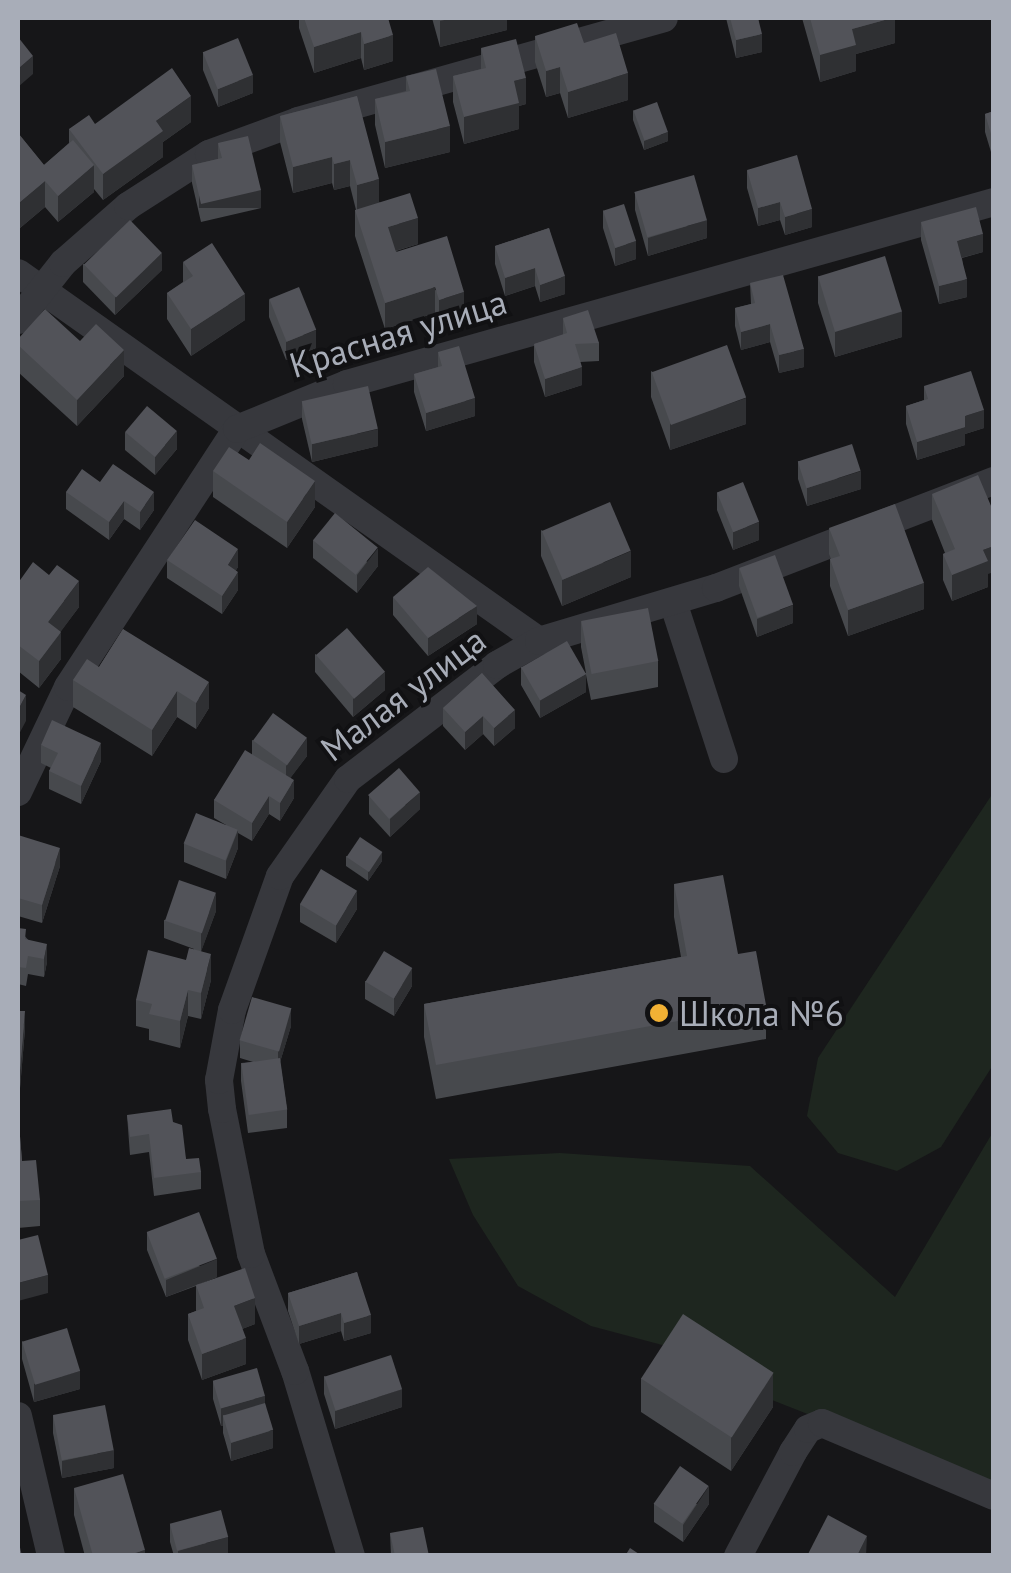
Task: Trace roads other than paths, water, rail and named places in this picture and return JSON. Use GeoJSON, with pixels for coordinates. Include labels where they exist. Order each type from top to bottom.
{"type":"FeatureCollection","features":[{"type":"Feature","properties":{"kind":"street"},"geometry":{"type":"LineString","coordinates":[[18,320],[28,281],[128,206],[223,148],[298,121],[664,18]]}},
{"type":"Feature","properties":{"kind":"street","name":"Красная улица"},"geometry":{"type":"LineString","coordinates":[[236,429],[347,384],[994,202]]}},
{"type":"Feature","properties":{"kind":"street"},"geometry":{"type":"LineString","coordinates":[[28,281],[539,642]]}},
{"type":"Feature","properties":{"kind":"street"},"geometry":{"type":"LineString","coordinates":[[18,792],[68,686],[236,429]]}},
{"type":"Feature","properties":{"kind":"street","name":"Малая улица"},"geometry":{"type":"LineString","coordinates":[[351,1556],[239,1212],[219,1080],[223,1050],[262,917],[326,803],[453,697],[539,642],[674,602],[994,481]]}},
{"type":"Feature","properties":{"kind":"street"},"geometry":{"type":"LineString","coordinates":[[674,602],[724,760]]}},
{"type":"Feature","properties":{"kind":"street"},"geometry":{"type":"LineString","coordinates":[[18,1416],[51,1556]]}},
{"type":"Feature","properties":{"kind":"street"},"geometry":{"type":"LineString","coordinates":[[738,1556],[793,1452],[808,1429],[822,1423],[994,1496]]}},
{"type":"Feature","properties":{"kind":"place","name":"Школа №6"},"geometry":{"type":"Point","coordinates":[659,1013]}}]}
